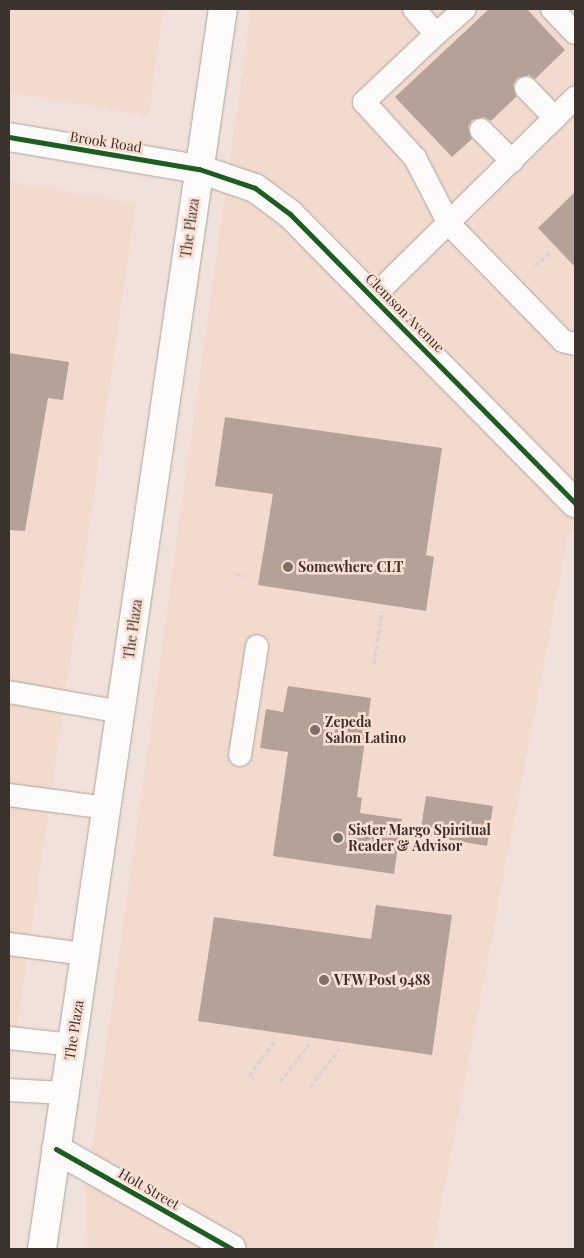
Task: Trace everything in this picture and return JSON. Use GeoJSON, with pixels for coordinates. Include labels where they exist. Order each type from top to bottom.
{"type":"FeatureCollection","features":[{"type":"Feature","properties":{"kind":"main road","name":"The Plaza"},"geometry":{"type":"LineString","coordinates":[[42,1249],[108,808],[223,9]]}},
{"type":"Feature","properties":{"kind":"main road","name":"Brook Road"},"geometry":{"type":"LineString","coordinates":[[9,137],[199,169]]}},
{"type":"Feature","properties":{"kind":"main road","name":"Clemson Avenue"},"geometry":{"type":"LineString","coordinates":[[199,169],[255,188],[290,214],[575,503]]}},
{"type":"Feature","properties":{"kind":"main road","name":"Holt Street"},"geometry":{"type":"LineString","coordinates":[[56,1149],[232,1249]]}},
{"type":"Feature","properties":{"kind":"lane"},"geometry":{"type":"LineString","coordinates":[[414,9],[436,34]]}},
{"type":"Feature","properties":{"kind":"lane"},"geometry":{"type":"LineString","coordinates":[[552,9],[575,33]]}},
{"type":"Feature","properties":{"kind":"lane"},"geometry":{"type":"LineString","coordinates":[[464,17],[436,34],[416,65],[364,102],[415,158],[449,224],[562,341],[575,344]]}},
{"type":"Feature","properties":{"kind":"lane"},"geometry":{"type":"LineString","coordinates":[[526,88],[555,118]]}},
{"type":"Feature","properties":{"kind":"lane"},"geometry":{"type":"LineString","coordinates":[[373,297],[575,98]]}},
{"type":"Feature","properties":{"kind":"lane"},"geometry":{"type":"LineString","coordinates":[[481,130],[512,161]]}},
{"type":"Feature","properties":{"kind":"lane"},"geometry":{"type":"LineString","coordinates":[[240,754],[257,646]]}},
{"type":"Feature","properties":{"kind":"lane"},"geometry":{"type":"LineString","coordinates":[[9,692],[121,712]]}},
{"type":"Feature","properties":{"kind":"lane"},"geometry":{"type":"LineString","coordinates":[[9,795],[108,808]]}},
{"type":"Feature","properties":{"kind":"lane"},"geometry":{"type":"LineString","coordinates":[[9,944],[85,954]]}},
{"type":"Feature","properties":{"kind":"lane"},"geometry":{"type":"LineString","coordinates":[[9,1038],[72,1045]]}},
{"type":"Feature","properties":{"kind":"lane"},"geometry":{"type":"LineString","coordinates":[[9,1090],[64,1093]]}},
{"type":"Feature","properties":{"kind":"path"},"geometry":{"type":"LineString","coordinates":[[236,574],[245,576]]}},
{"type":"Feature","properties":{"kind":"path"},"geometry":{"type":"LineString","coordinates":[[374,664],[382,612]]}},
{"type":"Feature","properties":{"kind":"path"},"geometry":{"type":"LineString","coordinates":[[249,1076],[276,1040]]}},
{"type":"Feature","properties":{"kind":"path"},"geometry":{"type":"LineString","coordinates":[[280,1082],[309,1044]]}},
{"type":"Feature","properties":{"kind":"path"},"geometry":{"type":"LineString","coordinates":[[310,1087],[339,1049]]}},
{"type":"Feature","properties":{"kind":"shaded area"},"geometry":{"type":"Polygon","coordinates":[[[9,9],[163,9],[149,116],[9,92],[9,9]]]}},
{"type":"Feature","properties":{"kind":"shaded area"},"geometry":{"type":"Polygon","coordinates":[[[251,9],[575,9],[575,529],[568,536],[433,1249],[85,1249],[86,1190],[251,9]]]}},
{"type":"Feature","properties":{"kind":"shaded area"},"geometry":{"type":"Polygon","coordinates":[[[9,182],[136,203],[9,1085],[9,182]]]}},
{"type":"Feature","properties":{"kind":"building"},"geometry":{"type":"Polygon","coordinates":[[[489,9],[527,9],[565,50],[535,79],[529,75],[517,78],[513,85],[516,97],[491,121],[484,117],[472,120],[468,127],[472,139],[452,157],[395,97],[489,9]]]}},
{"type":"Feature","properties":{"kind":"building"},"geometry":{"type":"Polygon","coordinates":[[[575,192],[575,267],[538,228],[575,192]]]}},
{"type":"Feature","properties":{"kind":"building"},"geometry":{"type":"Polygon","coordinates":[[[9,353],[69,362],[63,400],[48,398],[25,531],[9,530],[9,353]]]}},
{"type":"Feature","properties":{"kind":"building"},"geometry":{"type":"Polygon","coordinates":[[[225,417],[442,448],[426,555],[434,557],[426,611],[258,585],[273,494],[215,486],[225,417]]]}},
{"type":"Feature","properties":{"kind":"building"},"geometry":{"type":"Polygon","coordinates":[[[288,686],[371,698],[357,797],[362,798],[360,813],[402,819],[394,874],[273,856],[288,752],[260,748],[266,709],[283,712],[288,686]]]}},
{"type":"Feature","properties":{"kind":"building"},"geometry":{"type":"Polygon","coordinates":[[[426,796],[493,806],[487,846],[420,835],[426,796]]]}},
{"type":"Feature","properties":{"kind":"building","name":"VFW Post 9488"},"geometry":{"type":"Polygon","coordinates":[[[376,905],[452,915],[432,1055],[198,1021],[214,917],[371,939],[376,905]]]}},
{"type":"Feature","properties":{"kind":"cycle path"},"geometry":{"type":"LineString","coordinates":[[9,137],[199,169],[255,188],[290,214],[575,503]]}},
{"type":"Feature","properties":{"kind":"cycle path"},"geometry":{"type":"LineString","coordinates":[[56,1149],[232,1249]]}},
{"type":"Feature","properties":{"kind":"place","name":"Somewhere CLT"},"geometry":{"type":"Point","coordinates":[288,567]}},
{"type":"Feature","properties":{"kind":"place","name":"Zepeda Salon Latino"},"geometry":{"type":"Point","coordinates":[315,730]}},
{"type":"Feature","properties":{"kind":"place","name":"Sister Margo Spiritual Reader & Advisor"},"geometry":{"type":"Point","coordinates":[338,838]}},
{"type":"Feature","properties":{"kind":"place","name":"VFW Post 9488"},"geometry":{"type":"Point","coordinates":[324,980]}}]}
